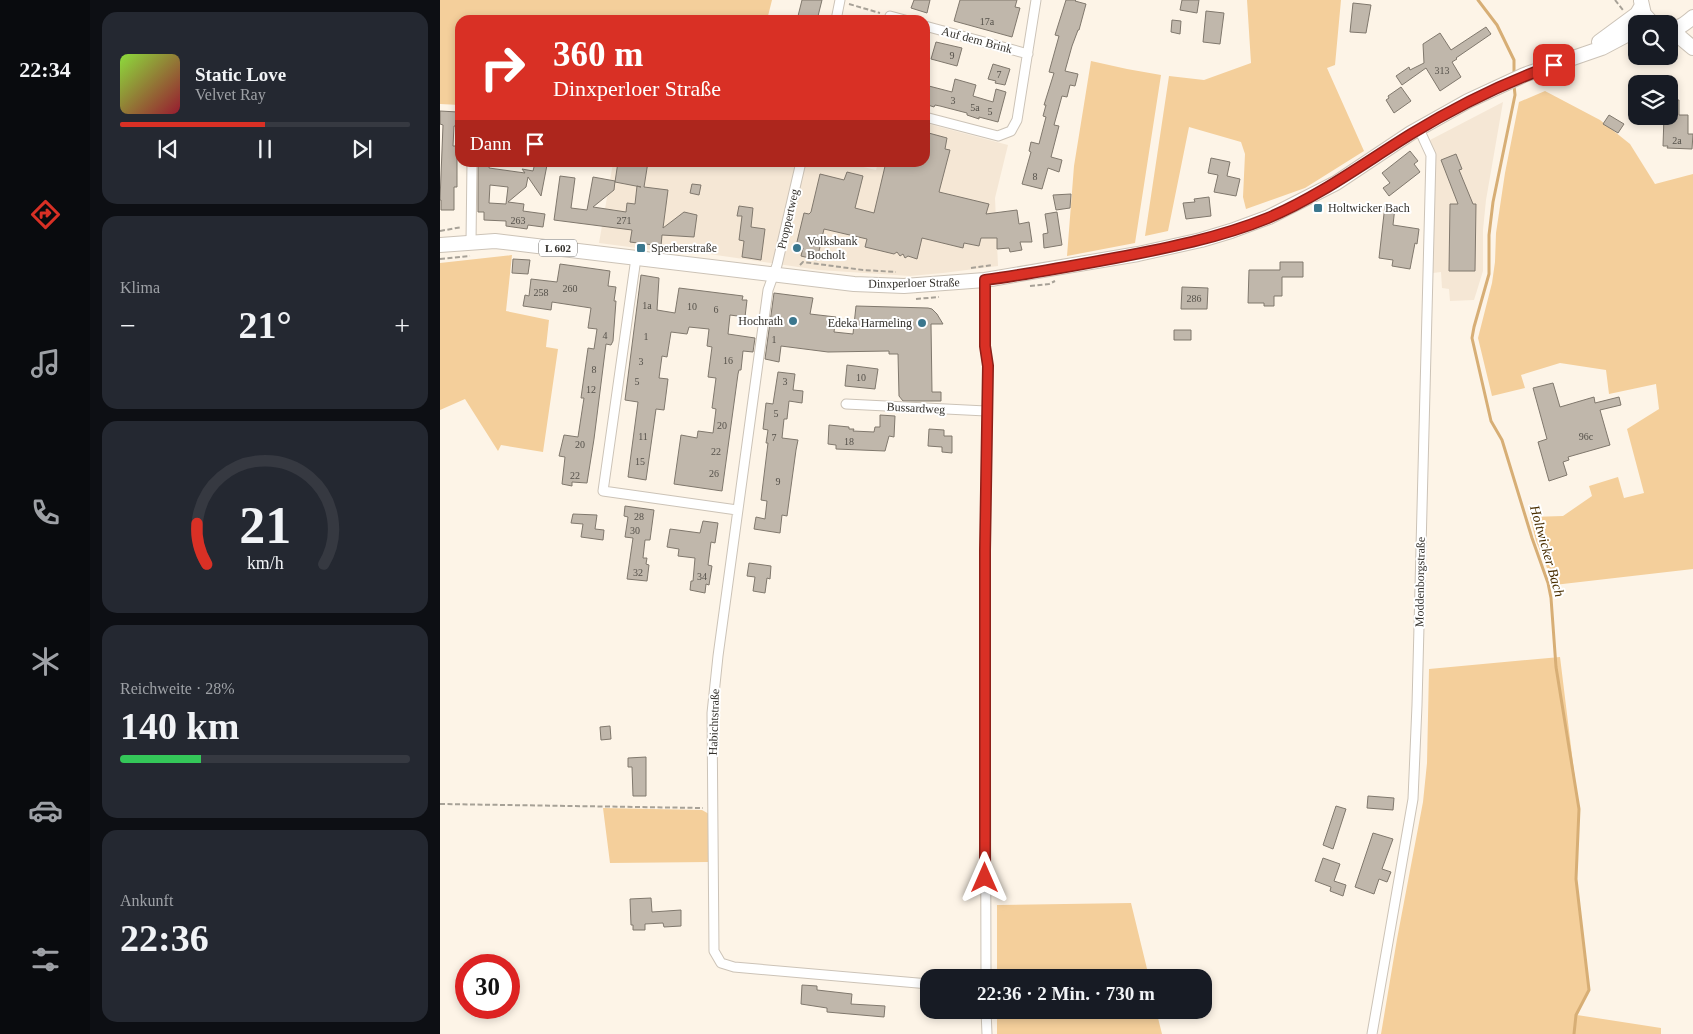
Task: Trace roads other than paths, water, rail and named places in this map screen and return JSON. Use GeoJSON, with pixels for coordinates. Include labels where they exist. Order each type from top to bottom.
{"type":"FeatureCollection","features":[{"type":"Feature","properties":{"kind":"main road","name":"L 602"},"geometry":{"type":"LineString","coordinates":[[1641,3],[1645,15]]}},
{"type":"Feature","properties":{"kind":"main road","name":"Dinxperloer Straße"},"geometry":{"type":"LineString","coordinates":[[1580,55],[1637,14],[1641,3]]}},
{"type":"Feature","properties":{"kind":"main road"},"geometry":{"type":"LineString","coordinates":[[1678,26],[1693,17]]}},
{"type":"Feature","properties":{"kind":"main road","name":"Dinxperloer Straße"},"geometry":{"type":"LineString","coordinates":[[440,245],[495,240],[854,284],[904,286],[985,280],[1138,254],[1201,240],[1269,218],[1336,183],[1419,129],[1468,100],[1524,75],[1602,48],[1628,34]]}},
{"type":"Feature","properties":{"kind":"main road"},"geometry":{"type":"LineString","coordinates":[[1678,35],[1693,48]]}},
{"type":"Feature","properties":{"kind":"street","name":"Auf dem Brink"},"geometry":{"type":"LineString","coordinates":[[930,118],[998,136],[1012,131],[1017,120],[1036,0]]}},
{"type":"Feature","properties":{"kind":"street"},"geometry":{"type":"LineString","coordinates":[[837,15],[840,1]]}},
{"type":"Feature","properties":{"kind":"street","name":"Auf dem Brink"},"geometry":{"type":"LineString","coordinates":[[930,27],[1028,54]]}},
{"type":"Feature","properties":{"kind":"street","name":"Moddenborgstraße"},"geometry":{"type":"LineString","coordinates":[[1372,1034],[1414,790],[1431,155],[1419,129]]}},
{"type":"Feature","properties":{"kind":"street"},"geometry":{"type":"LineString","coordinates":[[471,242],[472,167]]}},
{"type":"Feature","properties":{"kind":"street","name":"Proppertweg"},"geometry":{"type":"LineString","coordinates":[[774,275],[800,167]]}},
{"type":"Feature","properties":{"kind":"street"},"geometry":{"type":"LineString","coordinates":[[636,258],[603,491],[737,510]]}},
{"type":"Feature","properties":{"kind":"street","name":"Habichtstraße"},"geometry":{"type":"LineString","coordinates":[[774,275],[768,290],[737,510],[712,713],[714,950],[721,963],[734,967],[920,983]]}},
{"type":"Feature","properties":{"kind":"street"},"geometry":{"type":"LineString","coordinates":[[985,280],[985,346],[988,366],[985,551],[986,969]]}},
{"type":"Feature","properties":{"kind":"street","name":"Bussardweg"},"geometry":{"type":"LineString","coordinates":[[846,404],[986,411]]}},
{"type":"Feature","properties":{"kind":"street"},"geometry":{"type":"LineString","coordinates":[[986,1019],[987,1034]]}},
{"type":"Feature","properties":{"kind":"waterway","name":"Holtwicker Bach"},"geometry":{"type":"LineString","coordinates":[[1478,0],[1497,25],[1514,60],[1514,76]]}},
{"type":"Feature","properties":{"kind":"waterway","name":"Holtwicker Bach"},"geometry":{"type":"LineString","coordinates":[[1514,85],[1515,95],[1493,202],[1489,235],[1489,274],[1472,338],[1491,421],[1502,440],[1548,583],[1551,598],[1556,667],[1579,809],[1576,879],[1589,990],[1576,1015],[1574,1034]]}},
{"type":"Feature","properties":{"kind":"place","name":"Holtwicker Bach"},"geometry":{"type":"Point","coordinates":[1318,208]}},
{"type":"Feature","properties":{"kind":"place","name":"Sperberstraße"},"geometry":{"type":"Point","coordinates":[641,248]}},
{"type":"Feature","properties":{"kind":"place","name":"Volksbank Bocholt"},"geometry":{"type":"Point","coordinates":[797,248]}},
{"type":"Feature","properties":{"kind":"place","name":"Hochrath"},"geometry":{"type":"Point","coordinates":[793,321]}},
{"type":"Feature","properties":{"kind":"place","name":"Edeka Harmeling"},"geometry":{"type":"Point","coordinates":[922,323]}}]}
